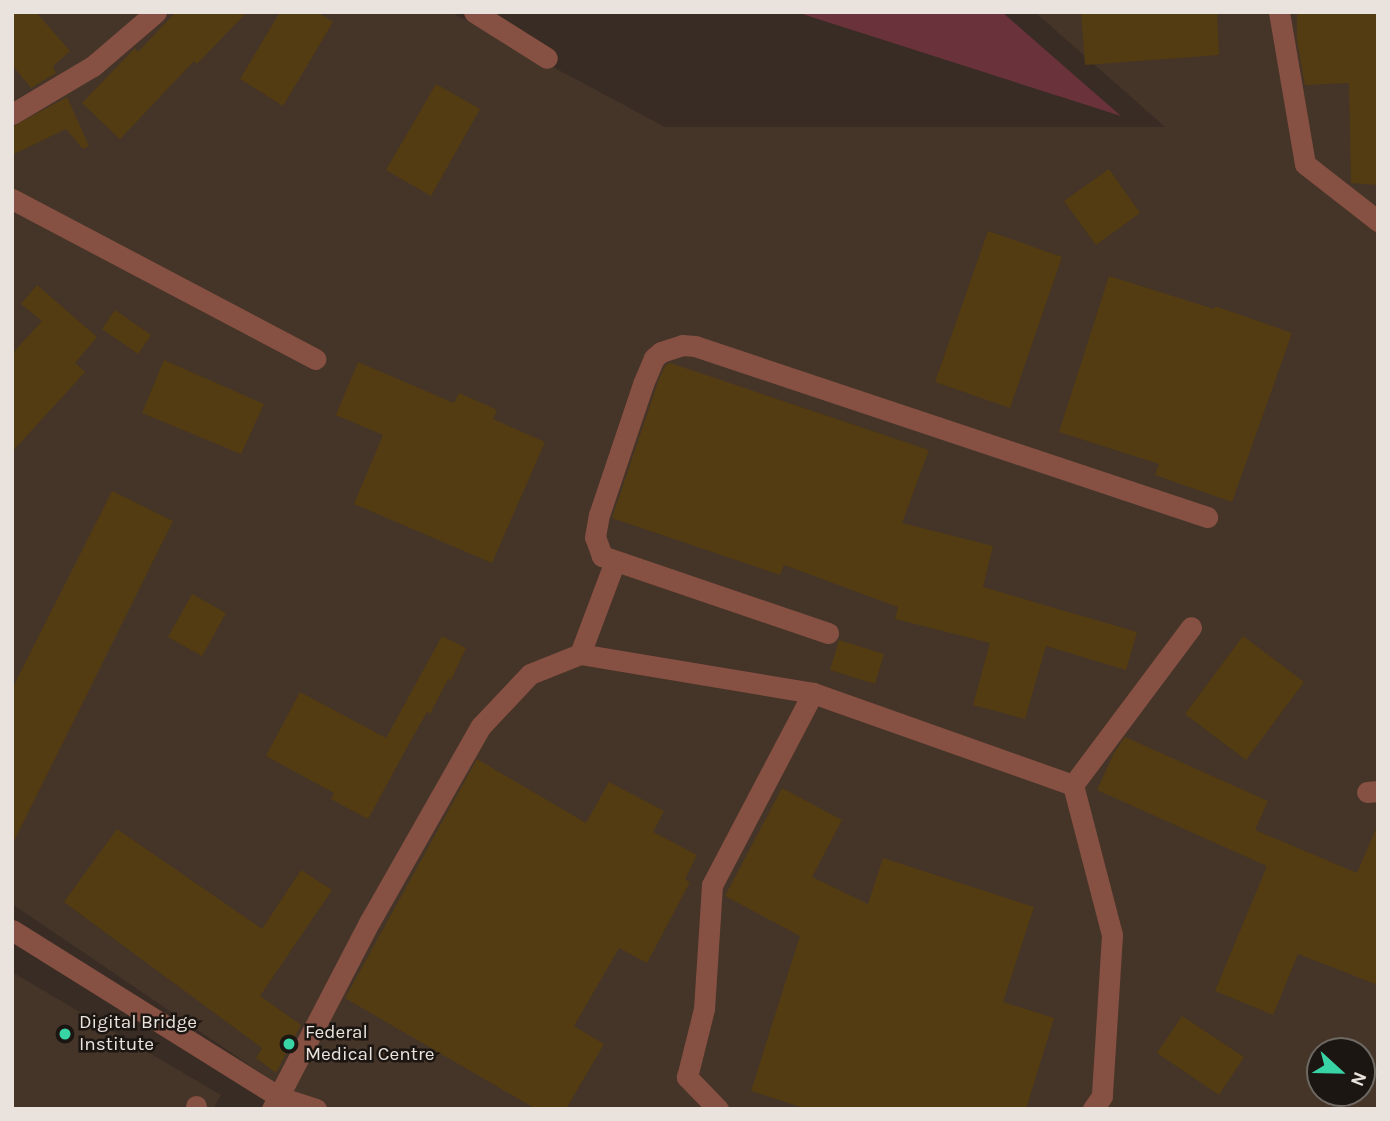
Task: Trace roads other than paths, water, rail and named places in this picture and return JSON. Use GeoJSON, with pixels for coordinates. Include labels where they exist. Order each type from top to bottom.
{"type":"FeatureCollection","features":[{"type":"Feature","properties":{"kind":"lane"},"geometry":{"type":"LineString","coordinates":[[12,114],[93,66],[156,12]]}},
{"type":"Feature","properties":{"kind":"lane"},"geometry":{"type":"LineString","coordinates":[[474,12],[547,58]]}},
{"type":"Feature","properties":{"kind":"lane"},"geometry":{"type":"LineString","coordinates":[[1279,12],[1305,164],[1378,221]]}},
{"type":"Feature","properties":{"kind":"lane"},"geometry":{"type":"LineString","coordinates":[[12,199],[315,359]]}},
{"type":"Feature","properties":{"kind":"lane"},"geometry":{"type":"LineString","coordinates":[[828,633],[602,556],[595,537],[599,515],[654,358],[669,348],[695,345],[1207,517]]}},
{"type":"Feature","properties":{"kind":"lane"},"geometry":{"type":"LineString","coordinates":[[580,653],[615,561]]}},
{"type":"Feature","properties":{"kind":"lane"},"geometry":{"type":"LineString","coordinates":[[1073,785],[1191,627]]}},
{"type":"Feature","properties":{"kind":"lane"},"geometry":{"type":"LineString","coordinates":[[276,1103],[370,921],[481,726],[530,674],[580,653],[813,693],[1073,785]]}},
{"type":"Feature","properties":{"kind":"lane"},"geometry":{"type":"LineString","coordinates":[[718,1109],[687,1077],[704,1009],[712,885],[813,693]]}},
{"type":"Feature","properties":{"kind":"lane"},"geometry":{"type":"LineString","coordinates":[[1073,785],[1112,935],[1103,1105]]}},
{"type":"Feature","properties":{"kind":"lane"},"geometry":{"type":"LineString","coordinates":[[12,930],[276,1103],[316,1109]]}},
{"type":"Feature","properties":{"kind":"place","name":"Digital Bridge Institute"},"geometry":{"type":"Point","coordinates":[65,1034]}},
{"type":"Feature","properties":{"kind":"place","name":"Federal Medical Centre"},"geometry":{"type":"Point","coordinates":[289,1044]}}]}
